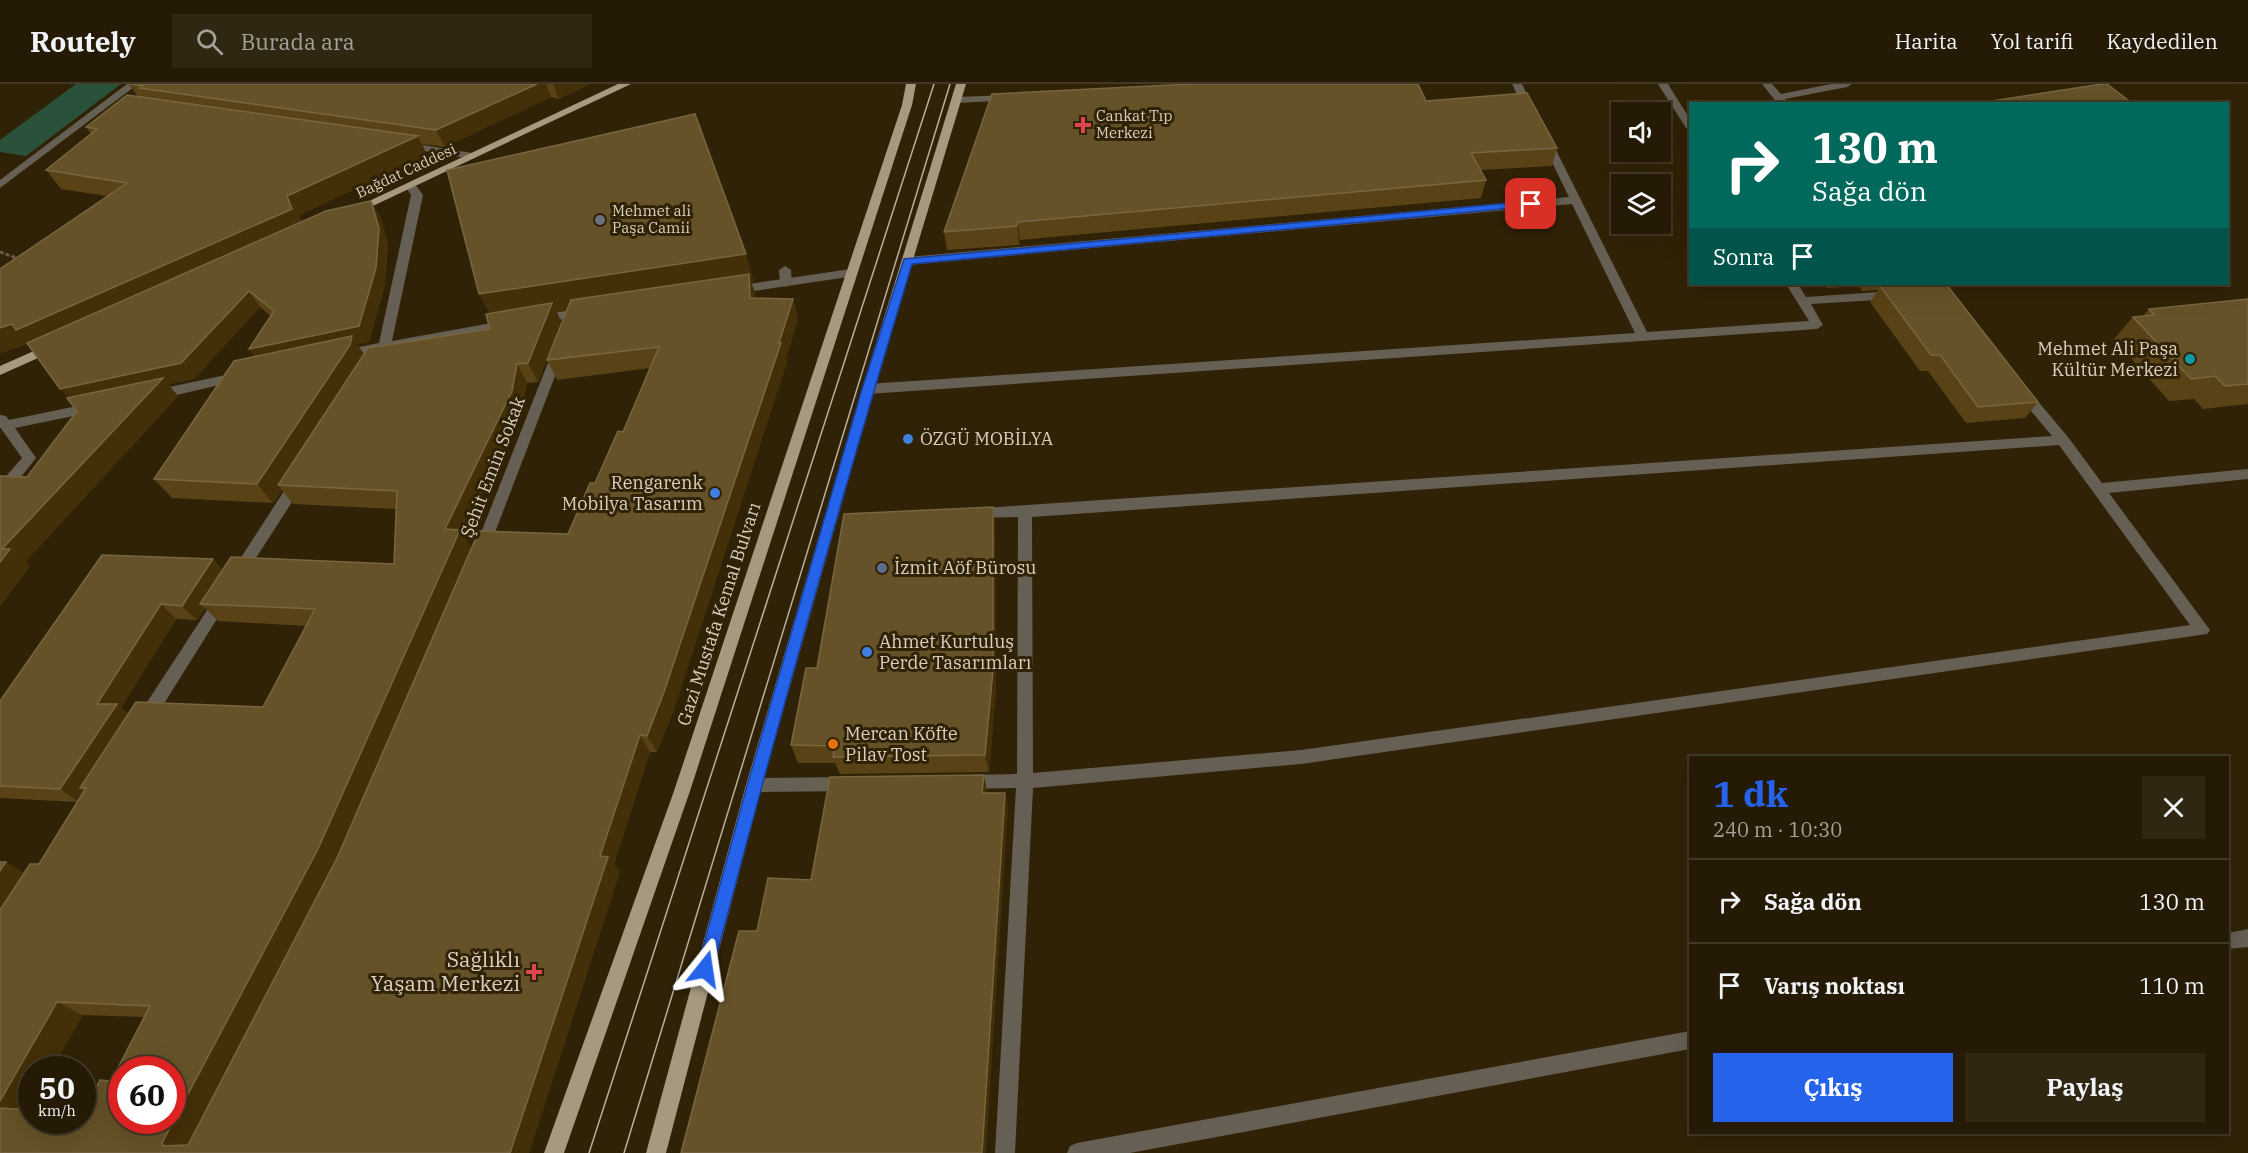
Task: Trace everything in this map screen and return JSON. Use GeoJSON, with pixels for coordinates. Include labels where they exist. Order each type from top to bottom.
{"type":"FeatureCollection","features":[{"type":"Feature","properties":{"kind":"main road","name":"Bağdat Caddesi"},"geometry":{"type":"LineString","coordinates":[[346,215],[626,84]]}},
{"type":"Feature","properties":{"kind":"main road","name":"Gazi Mustafa Kemal Bulvarı"},"geometry":{"type":"LineString","coordinates":[[554,1153],[682,791],[907,105],[911,84]]}},
{"type":"Feature","properties":{"kind":"main road"},"geometry":{"type":"LineString","coordinates":[[656,1153],[754,786],[837,515],[868,389],[961,84]]}},
{"type":"Feature","properties":{"kind":"main road"},"geometry":{"type":"LineString","coordinates":[[0,371],[66,341]]}},
{"type":"Feature","properties":{"kind":"street"},"geometry":{"type":"LineString","coordinates":[[0,185],[113,104],[133,84]]}},
{"type":"Feature","properties":{"kind":"street"},"geometry":{"type":"LineString","coordinates":[[1516,84],[1577,200],[1643,337]]}},
{"type":"Feature","properties":{"kind":"street"},"geometry":{"type":"LineString","coordinates":[[1662,84],[1689,124]]}},
{"type":"Feature","properties":{"kind":"street"},"geometry":{"type":"LineString","coordinates":[[1767,84],[1782,100],[1846,84]]}},
{"type":"Feature","properties":{"kind":"street"},"geometry":{"type":"LineString","coordinates":[[957,100],[1015,98]]}},
{"type":"Feature","properties":{"kind":"street"},"geometry":{"type":"LineString","coordinates":[[390,144],[472,156]]}},
{"type":"Feature","properties":{"kind":"street"},"geometry":{"type":"LineString","coordinates":[[366,375],[386,345],[417,195],[411,186]]}},
{"type":"Feature","properties":{"kind":"street"},"geometry":{"type":"LineString","coordinates":[[908,261],[1577,200]]}},
{"type":"Feature","properties":{"kind":"street"},"geometry":{"type":"LineString","coordinates":[[715,293],[785,276],[851,273]]}},
{"type":"Feature","properties":{"kind":"street"},"geometry":{"type":"LineString","coordinates":[[868,389],[1817,325],[1793,285]]}},
{"type":"Feature","properties":{"kind":"street"},"geometry":{"type":"LineString","coordinates":[[1802,301],[1906,294]]}},
{"type":"Feature","properties":{"kind":"street"},"geometry":{"type":"LineString","coordinates":[[328,357],[386,345],[597,310]]}},
{"type":"Feature","properties":{"kind":"street","name":"Şehit Emin Sokak"},"geometry":{"type":"LineString","coordinates":[[474,568],[573,314]]}},
{"type":"Feature","properties":{"kind":"street"},"geometry":{"type":"LineString","coordinates":[[146,397],[249,375]]}},
{"type":"Feature","properties":{"kind":"street"},"geometry":{"type":"LineString","coordinates":[[954,782],[1025,781],[1301,757],[2202,630],[2063,440],[2012,379]]}},
{"type":"Feature","properties":{"kind":"street"},"geometry":{"type":"LineString","coordinates":[[0,493],[28,458],[3,422],[112,404]]}},
{"type":"Feature","properties":{"kind":"street"},"geometry":{"type":"LineString","coordinates":[[957,513],[1025,512],[2063,440]]}},
{"type":"Feature","properties":{"kind":"street"},"geometry":{"type":"LineString","coordinates":[[135,735],[308,465]]}},
{"type":"Feature","properties":{"kind":"street"},"geometry":{"type":"LineString","coordinates":[[2098,489],[2248,474]]}},
{"type":"Feature","properties":{"kind":"street"},"geometry":{"type":"LineString","coordinates":[[1005,1153],[1025,781],[1025,512]]}},
{"type":"Feature","properties":{"kind":"street"},"geometry":{"type":"LineString","coordinates":[[754,786],[860,784]]}},
{"type":"Feature","properties":{"kind":"street"},"geometry":{"type":"LineString","coordinates":[[2229,941],[2248,938]]}},
{"type":"Feature","properties":{"kind":"street"},"geometry":{"type":"LineString","coordinates":[[1077,1153],[1689,1040]]}},
{"type":"Feature","properties":{"kind":"path"},"geometry":{"type":"LineString","coordinates":[[0,252],[22,260]]}},
{"type":"Feature","properties":{"kind":"green space"},"geometry":{"type":"Polygon","coordinates":[[[76,84],[121,84],[26,156],[0,152],[0,140],[76,84]]]}},
{"type":"Feature","properties":{"kind":"building"},"geometry":{"type":"Polygon","coordinates":[[[131,84],[537,84],[436,130],[140,88],[143,86],[131,84]]]}},
{"type":"Feature","properties":{"kind":"building"},"geometry":{"type":"Polygon","coordinates":[[[1191,84],[1418,84],[1426,101],[1527,93],[1557,148],[1471,153],[1486,180],[1018,222],[1017,226],[944,232],[992,94],[1191,84]]]}},
{"type":"Feature","properties":{"kind":"building"},"geometry":{"type":"Polygon","coordinates":[[[2107,84],[2130,102],[1986,102],[2107,84]]]}},
{"type":"Feature","properties":{"kind":"building"},"geometry":{"type":"Polygon","coordinates":[[[127,95],[418,136],[287,196],[292,209],[16,330],[12,324],[0,328],[0,269],[127,183],[46,170],[97,129],[86,127],[127,95]]]}},
{"type":"Feature","properties":{"kind":"building","name":"Mehmet ali Paşa Camii"},"geometry":{"type":"Polygon","coordinates":[[[695,114],[746,254],[479,294],[447,170],[695,114]]]}},
{"type":"Feature","properties":{"kind":"building"},"geometry":{"type":"Polygon","coordinates":[[[371,201],[379,228],[376,268],[359,326],[249,349],[274,311],[249,291],[181,363],[60,389],[27,343],[326,211],[371,201]]]}},
{"type":"Feature","properties":{"kind":"building"},"geometry":{"type":"Polygon","coordinates":[[[749,274],[750,298],[793,299],[779,343],[781,343],[664,692],[647,736],[640,735],[600,856],[608,857],[510,1153],[0,1153],[0,1108],[18,1109],[18,1134],[96,1134],[96,1087],[100,1080],[108,1081],[108,1134],[167,1134],[162,1143],[164,1146],[188,1145],[337,858],[479,531],[568,534],[590,483],[595,483],[618,431],[623,432],[659,347],[547,360],[571,300],[749,274]]]}},
{"type":"Feature","properties":{"kind":"building"},"geometry":{"type":"Polygon","coordinates":[[[1947,285],[2038,402],[1978,407],[1940,355],[1931,355],[1880,286],[1947,285]]]}},
{"type":"Feature","properties":{"kind":"building"},"geometry":{"type":"Polygon","coordinates":[[[2248,299],[2248,384],[2225,386],[2215,376],[2191,379],[2133,317],[2154,315],[2149,309],[2248,299]]]}},
{"type":"Feature","properties":{"kind":"building"},"geometry":{"type":"Polygon","coordinates":[[[552,303],[528,363],[517,364],[512,391],[445,529],[460,530],[317,851],[186,1098],[186,1056],[124,1056],[150,1006],[57,1002],[26,1056],[18,1056],[18,1070],[0,1101],[0,910],[30,864],[39,864],[86,788],[80,788],[136,702],[263,707],[315,609],[200,604],[231,557],[394,564],[397,491],[278,485],[368,348],[490,329],[486,314],[552,303]]]}},
{"type":"Feature","properties":{"kind":"building"},"geometry":{"type":"Polygon","coordinates":[[[352,336],[350,345],[257,484],[154,479],[234,361],[352,336]]]}},
{"type":"Feature","properties":{"kind":"building"},"geometry":{"type":"Polygon","coordinates":[[[163,378],[2,549],[10,549],[0,562],[0,476],[27,477],[77,411],[67,398],[163,378]]]}},
{"type":"Feature","properties":{"kind":"building"},"geometry":{"type":"Polygon","coordinates":[[[993,507],[993,670],[985,755],[833,757],[835,746],[791,745],[806,668],[817,668],[844,514],[993,507]]]}},
{"type":"Feature","properties":{"kind":"building"},"geometry":{"type":"Polygon","coordinates":[[[102,555],[213,559],[182,606],[161,604],[97,704],[117,704],[60,789],[0,786],[0,701],[102,555]]]}},
{"type":"Feature","properties":{"kind":"building"},"geometry":{"type":"Polygon","coordinates":[[[984,775],[982,793],[1005,793],[982,1153],[681,1153],[739,931],[757,931],[768,878],[811,880],[830,777],[984,775]]]}},
{"type":"Feature","properties":{"kind":"building"},"geometry":{"type":"Polygon","coordinates":[[[0,862],[6,862],[0,871],[0,862]]]}},
{"type":"Feature","properties":{"kind":"tram line"},"geometry":{"type":"LineString","coordinates":[[589,1153],[934,84]]}},
{"type":"Feature","properties":{"kind":"tram line"},"geometry":{"type":"LineString","coordinates":[[624,1153],[950,84]]}},
{"type":"Feature","properties":{"kind":"place","name":"Cankat Tıp Merkezi"},"geometry":{"type":"Point","coordinates":[1083,125]}},
{"type":"Feature","properties":{"kind":"place","name":"Mehmet ali Paşa Camii"},"geometry":{"type":"Point","coordinates":[600,220]}},
{"type":"Feature","properties":{"kind":"place","name":"Mehmet Ali Paşa Kültür Merkezi"},"geometry":{"type":"Point","coordinates":[2190,359]}},
{"type":"Feature","properties":{"kind":"place","name":"ÖZGÜ MOBİLYA"},"geometry":{"type":"Point","coordinates":[908,439]}},
{"type":"Feature","properties":{"kind":"place","name":"Rengarenk Mobilya Tasarım"},"geometry":{"type":"Point","coordinates":[715,493]}},
{"type":"Feature","properties":{"kind":"place","name":"İzmit Aöf Bürosu"},"geometry":{"type":"Point","coordinates":[882,568]}},
{"type":"Feature","properties":{"kind":"place","name":"Ahmet Kurtuluş Perde Tasarımları"},"geometry":{"type":"Point","coordinates":[867,652]}},
{"type":"Feature","properties":{"kind":"place","name":"Mercan Köfte Pilav Tost"},"geometry":{"type":"Point","coordinates":[833,744]}},
{"type":"Feature","properties":{"kind":"place","name":"Sağlıklı Yaşam Merkezi"},"geometry":{"type":"Point","coordinates":[534,972]}},
{"type":"Feature","properties":{"kind":"route"},"geometry":{"type":"LineString","coordinates":[[705,969],[754,786],[868,389],[908,261],[1531,204]]}}]}
